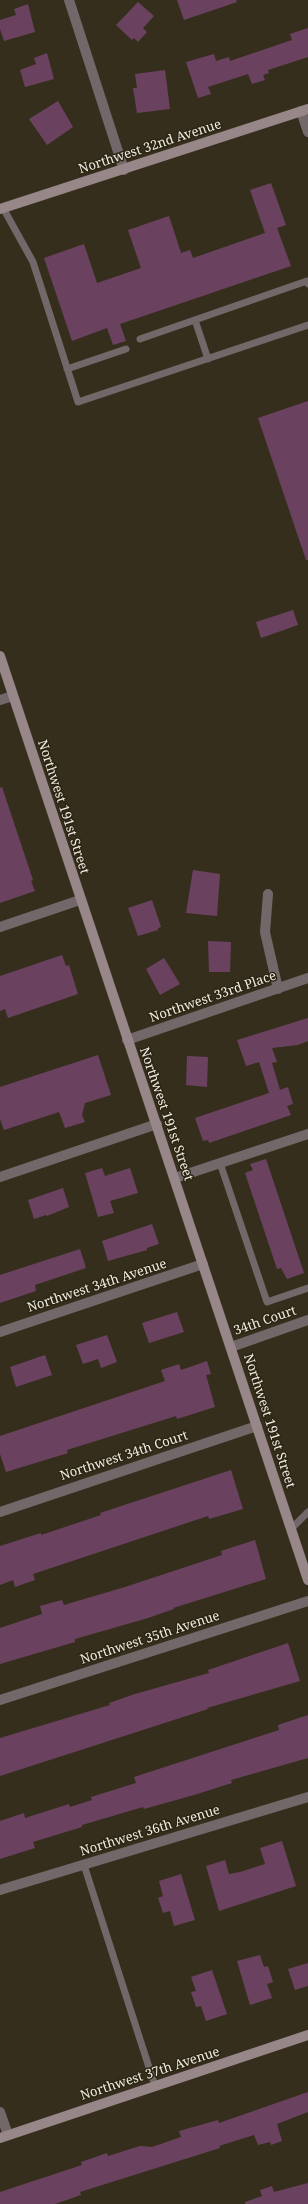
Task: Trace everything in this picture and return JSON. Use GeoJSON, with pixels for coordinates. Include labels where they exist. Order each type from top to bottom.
{"type":"FeatureCollection","features":[{"type":"Feature","properties":{"kind":"street"},"geometry":{"type":"LineString","coordinates":[[69,0],[124,170]]}},
{"type":"Feature","properties":{"kind":"street"},"geometry":{"type":"LineString","coordinates":[[305,110],[308,132]]}},
{"type":"Feature","properties":{"kind":"street","name":"Northwest 32nd Avenue"},"geometry":{"type":"LineString","coordinates":[[1,208],[124,170],[305,110]]}},
{"type":"Feature","properties":{"kind":"street","name":"Northwest 191st Street"},"geometry":{"type":"LineString","coordinates":[[0,656],[80,900],[157,1124],[308,1579]]}},
{"type":"Feature","properties":{"kind":"street"},"geometry":{"type":"LineString","coordinates":[[0,700],[13,696]]}},
{"type":"Feature","properties":{"kind":"street"},"geometry":{"type":"LineString","coordinates":[[268,894],[265,932],[278,989]]}},
{"type":"Feature","properties":{"kind":"street"},"geometry":{"type":"LineString","coordinates":[[0,927],[80,900]]}},
{"type":"Feature","properties":{"kind":"street","name":"Northwest 33rd Place"},"geometry":{"type":"LineString","coordinates":[[127,1040],[308,978]]}},
{"type":"Feature","properties":{"kind":"street"},"geometry":{"type":"LineString","coordinates":[[0,1177],[157,1124]]}},
{"type":"Feature","properties":{"kind":"street"},"geometry":{"type":"LineString","coordinates":[[175,1178],[308,1134]]}},
{"type":"Feature","properties":{"kind":"street","name":"Northwest 34th Avenue"},"geometry":{"type":"LineString","coordinates":[[0,1332],[203,1264]]}},
{"type":"Feature","properties":{"kind":"street","name":"34th Court"},"geometry":{"type":"LineString","coordinates":[[231,1347],[308,1320]]}},
{"type":"Feature","properties":{"kind":"street","name":"Northwest 34th Court"},"geometry":{"type":"LineString","coordinates":[[0,1512],[257,1426]]}},
{"type":"Feature","properties":{"kind":"street","name":"Northwest 35th Avenue"},"geometry":{"type":"LineString","coordinates":[[0,1700],[308,1601]]}},
{"type":"Feature","properties":{"kind":"street","name":"Northwest 36th Avenue"},"geometry":{"type":"LineString","coordinates":[[0,1890],[308,1797]]}},
{"type":"Feature","properties":{"kind":"street","name":"Northwest 37th Avenue"},"geometry":{"type":"LineString","coordinates":[[4,2137],[308,2035]]}},
{"type":"Feature","properties":{"kind":"street"},"geometry":{"type":"LineString","coordinates":[[0,2112],[4,2137]]}},
{"type":"Feature","properties":{"kind":"lane"},"geometry":{"type":"LineString","coordinates":[[1,208],[33,262],[78,402],[308,325]]}},
{"type":"Feature","properties":{"kind":"lane"},"geometry":{"type":"LineString","coordinates":[[140,339],[307,280],[308,284]]}},
{"type":"Feature","properties":{"kind":"lane"},"geometry":{"type":"LineString","coordinates":[[195,320],[208,359]]}},
{"type":"Feature","properties":{"kind":"lane"},"geometry":{"type":"LineString","coordinates":[[68,370],[126,349]]}},
{"type":"Feature","properties":{"kind":"lane"},"geometry":{"type":"LineString","coordinates":[[220,1163],[267,1302],[308,1288]]}},
{"type":"Feature","properties":{"kind":"lane"},"geometry":{"type":"LineString","coordinates":[[291,1529],[308,1512]]}},
{"type":"Feature","properties":{"kind":"lane"},"geometry":{"type":"LineString","coordinates":[[84,1865],[155,2086]]}},
{"type":"Feature","properties":{"kind":"building"},"geometry":{"type":"Polygon","coordinates":[[[177,0],[236,0],[237,2],[184,20],[177,0]]]}},
{"type":"Feature","properties":{"kind":"building"},"geometry":{"type":"Polygon","coordinates":[[[138,2],[154,16],[143,28],[147,32],[138,42],[134,38],[132,40],[116,25],[138,2]]]}},
{"type":"Feature","properties":{"kind":"building"},"geometry":{"type":"Polygon","coordinates":[[[28,4],[35,32],[4,41],[0,29],[0,20],[16,15],[14,9],[28,4]]]}},
{"type":"Feature","properties":{"kind":"building"},"geometry":{"type":"Polygon","coordinates":[[[308,28],[308,57],[268,70],[269,73],[263,75],[265,80],[252,84],[248,74],[208,87],[211,94],[198,98],[186,62],[214,54],[216,61],[229,57],[230,61],[292,40],[290,34],[308,28]]]}},
{"type":"Feature","properties":{"kind":"building"},"geometry":{"type":"Polygon","coordinates":[[[47,53],[54,79],[25,87],[20,70],[36,64],[34,58],[47,53]]]}},
{"type":"Feature","properties":{"kind":"building"},"geometry":{"type":"Polygon","coordinates":[[[165,70],[170,109],[137,113],[133,88],[137,88],[135,74],[165,70]]]}},
{"type":"Feature","properties":{"kind":"building"},"geometry":{"type":"Polygon","coordinates":[[[58,101],[73,127],[47,145],[29,119],[58,101]]]}},
{"type":"Feature","properties":{"kind":"building"},"geometry":{"type":"Polygon","coordinates":[[[271,183],[286,225],[277,228],[291,266],[120,324],[126,341],[113,345],[107,328],[72,341],[44,258],[84,244],[97,283],[141,268],[128,230],[169,216],[181,253],[190,250],[193,258],[265,233],[250,190],[271,183]]]}},
{"type":"Feature","properties":{"kind":"building"},"geometry":{"type":"Polygon","coordinates":[[[308,401],[308,560],[306,560],[258,418],[308,401]]]}},
{"type":"Feature","properties":{"kind":"building"},"geometry":{"type":"Polygon","coordinates":[[[293,610],[298,625],[261,638],[256,622],[293,610]]]}},
{"type":"Feature","properties":{"kind":"building"},"geometry":{"type":"Polygon","coordinates":[[[2,787],[33,880],[31,881],[35,891],[0,903],[0,788],[2,787]]]}},
{"type":"Feature","properties":{"kind":"building"},"geometry":{"type":"Polygon","coordinates":[[[193,870],[220,874],[217,916],[186,913],[193,870]]]}},
{"type":"Feature","properties":{"kind":"building"},"geometry":{"type":"Polygon","coordinates":[[[152,900],[161,927],[158,928],[158,930],[138,936],[128,908],[152,900]]]}},
{"type":"Feature","properties":{"kind":"building"},"geometry":{"type":"Polygon","coordinates":[[[208,941],[231,942],[230,972],[209,972],[208,941]]]}},
{"type":"Feature","properties":{"kind":"building"},"geometry":{"type":"Polygon","coordinates":[[[62,955],[66,966],[69,965],[78,994],[8,1018],[5,1009],[0,1011],[0,976],[62,955]]]}},
{"type":"Feature","properties":{"kind":"building"},"geometry":{"type":"Polygon","coordinates":[[[164,958],[180,984],[160,995],[146,969],[164,958]]]}},
{"type":"Feature","properties":{"kind":"building"},"geometry":{"type":"Polygon","coordinates":[[[308,1018],[308,1041],[298,1045],[272,1048],[277,1062],[272,1063],[280,1090],[288,1087],[293,1104],[287,1106],[291,1115],[209,1143],[208,1140],[203,1141],[195,1118],[269,1093],[259,1062],[246,1066],[237,1040],[308,1018]]]}},
{"type":"Feature","properties":{"kind":"building"},"geometry":{"type":"Polygon","coordinates":[[[98,1055],[111,1095],[85,1103],[82,1115],[85,1122],[65,1128],[59,1112],[4,1130],[0,1119],[0,1087],[98,1055]]]}},
{"type":"Feature","properties":{"kind":"building"},"geometry":{"type":"Polygon","coordinates":[[[187,1056],[208,1057],[207,1087],[186,1085],[187,1056]]]}},
{"type":"Feature","properties":{"kind":"building"},"geometry":{"type":"Polygon","coordinates":[[[266,1159],[304,1273],[287,1279],[281,1268],[277,1269],[245,1173],[253,1170],[250,1164],[266,1159]]]}},
{"type":"Feature","properties":{"kind":"building"},"geometry":{"type":"Polygon","coordinates":[[[102,1168],[105,1176],[130,1168],[138,1193],[110,1201],[114,1213],[98,1217],[85,1173],[102,1168]]]}},
{"type":"Feature","properties":{"kind":"building"},"geometry":{"type":"Polygon","coordinates":[[[63,1188],[69,1207],[47,1216],[34,1219],[28,1200],[63,1188]]]}},
{"type":"Feature","properties":{"kind":"building"},"geometry":{"type":"Polygon","coordinates":[[[152,1224],[159,1244],[147,1248],[147,1250],[108,1261],[102,1241],[152,1224]]]}},
{"type":"Feature","properties":{"kind":"building"},"geometry":{"type":"Polygon","coordinates":[[[80,1249],[86,1268],[35,1285],[36,1291],[0,1303],[0,1275],[80,1249]]]}},
{"type":"Feature","properties":{"kind":"building"},"geometry":{"type":"Polygon","coordinates":[[[177,1312],[184,1332],[149,1343],[142,1323],[177,1312]]]}},
{"type":"Feature","properties":{"kind":"building"},"geometry":{"type":"Polygon","coordinates":[[[107,1335],[117,1362],[101,1368],[98,1359],[83,1364],[76,1345],[107,1335]]]}},
{"type":"Feature","properties":{"kind":"building"},"geometry":{"type":"Polygon","coordinates":[[[45,1355],[52,1375],[16,1387],[10,1367],[45,1355]]]}},
{"type":"Feature","properties":{"kind":"building"},"geometry":{"type":"Polygon","coordinates":[[[207,1361],[211,1374],[206,1375],[215,1407],[177,1419],[176,1416],[67,1450],[68,1453],[6,1472],[0,1454],[0,1436],[165,1381],[161,1370],[179,1364],[181,1370],[207,1361]]]}},
{"type":"Feature","properties":{"kind":"building"},"geometry":{"type":"Polygon","coordinates":[[[231,1470],[243,1509],[209,1519],[208,1516],[33,1574],[35,1580],[15,1587],[13,1580],[0,1585],[0,1546],[41,1533],[41,1535],[101,1515],[100,1513],[231,1470]]]}},
{"type":"Feature","properties":{"kind":"building"},"geometry":{"type":"Polygon","coordinates":[[[255,1540],[266,1579],[173,1608],[174,1609],[148,1618],[75,1639],[75,1642],[0,1664],[0,1628],[42,1614],[40,1606],[62,1600],[64,1605],[125,1587],[222,1555],[221,1551],[255,1540]]]}},
{"type":"Feature","properties":{"kind":"building"},"geometry":{"type":"Polygon","coordinates":[[[288,1643],[300,1681],[207,1708],[208,1709],[0,1776],[0,1738],[110,1705],[109,1703],[135,1694],[209,1673],[208,1670],[288,1643]]]}},
{"type":"Feature","properties":{"kind":"building"},"geometry":{"type":"Polygon","coordinates":[[[308,1715],[308,1758],[231,1780],[232,1783],[194,1795],[144,1809],[143,1807],[82,1825],[82,1827],[33,1842],[35,1848],[0,1859],[0,1821],[24,1813],[25,1818],[69,1804],[70,1807],[92,1800],[91,1797],[136,1783],[134,1777],[279,1730],[278,1725],[308,1715]]]}},
{"type":"Feature","properties":{"kind":"building"},"geometry":{"type":"Polygon","coordinates":[[[282,1841],[296,1886],[219,1911],[206,1866],[225,1860],[229,1874],[265,1864],[260,1848],[282,1841]]]}},
{"type":"Feature","properties":{"kind":"building"},"geometry":{"type":"Polygon","coordinates":[[[181,1874],[195,1920],[174,1926],[170,1911],[163,1913],[158,1898],[163,1896],[159,1881],[181,1874]]]}},
{"type":"Feature","properties":{"kind":"building"},"geometry":{"type":"Polygon","coordinates":[[[260,1955],[264,1967],[268,1966],[273,1982],[267,1984],[272,1998],[250,2005],[237,1961],[260,1955]]]}},
{"type":"Feature","properties":{"kind":"building"},"geometry":{"type":"Polygon","coordinates":[[[308,1963],[308,1986],[295,1990],[288,1969],[308,1963]]]}},
{"type":"Feature","properties":{"kind":"building"},"geometry":{"type":"Polygon","coordinates":[[[212,1970],[227,2014],[206,2021],[201,2006],[196,2007],[191,1992],[196,1991],[191,1977],[212,1970]]]}},
{"type":"Feature","properties":{"kind":"building"},"geometry":{"type":"Polygon","coordinates":[[[308,2092],[308,2112],[277,2124],[282,2141],[271,2145],[270,2142],[258,2145],[254,2135],[219,2146],[220,2148],[80,2192],[81,2195],[55,2204],[0,2204],[0,2192],[82,2165],[81,2162],[107,2153],[108,2156],[140,2146],[152,2147],[181,2137],[179,2131],[218,2120],[219,2123],[308,2092]]]}},
{"type":"Feature","properties":{"kind":"building"},"geometry":{"type":"Polygon","coordinates":[[[308,2183],[308,2204],[245,2204],[245,2202],[262,2196],[260,2190],[272,2186],[274,2192],[308,2183]]]}}]}
